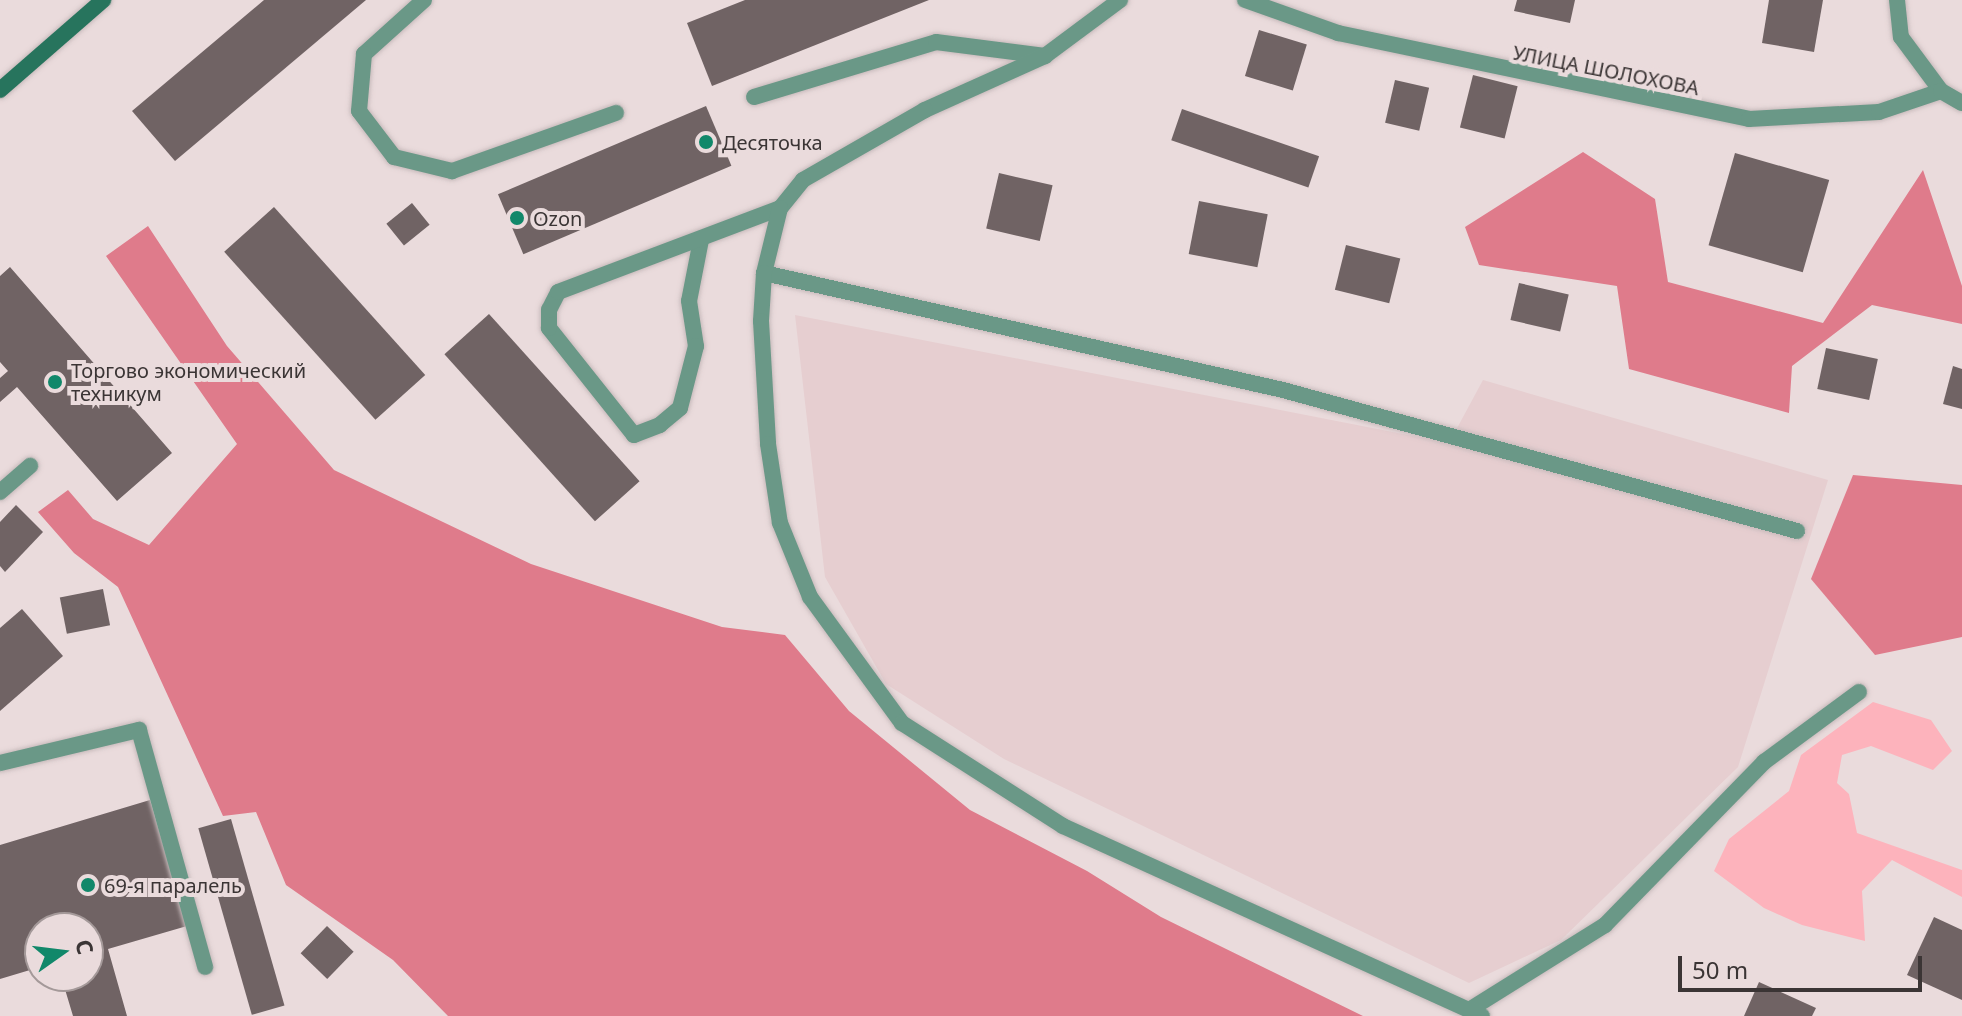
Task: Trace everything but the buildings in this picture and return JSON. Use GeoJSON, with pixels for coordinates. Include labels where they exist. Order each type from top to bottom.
{"type":"FeatureCollection","features":[{"type":"Feature","properties":{"kind":"street"},"geometry":{"type":"LineString","coordinates":[[0,90],[103,0]]}},
{"type":"Feature","properties":{"kind":"street"},"geometry":{"type":"LineString","coordinates":[[424,0],[364,54],[359,111],[394,157],[452,171],[616,113]]}},
{"type":"Feature","properties":{"kind":"street"},"geometry":{"type":"LineString","coordinates":[[1120,0],[1045,56],[925,110],[803,180],[780,208],[764,273],[761,321],[768,444],[780,523],[810,597],[902,723],[1063,826],[1475,1013],[1605,925],[1764,762],[1859,692]]}},
{"type":"Feature","properties":{"kind":"street","name":"УЛИЦА ШОЛОХОВА"},"geometry":{"type":"LineString","coordinates":[[1245,0],[1338,33],[1584,88],[1749,119],[1879,112],[1941,91]]}},
{"type":"Feature","properties":{"kind":"street"},"geometry":{"type":"LineString","coordinates":[[1897,0],[1901,37],[1941,91],[1962,103]]}},
{"type":"Feature","properties":{"kind":"street"},"geometry":{"type":"LineString","coordinates":[[754,97],[936,42],[1045,56]]}},
{"type":"Feature","properties":{"kind":"street"},"geometry":{"type":"LineString","coordinates":[[701,240],[689,301],[696,346],[680,408],[660,425],[634,435],[549,328],[549,310],[558,292],[780,208]]}},
{"type":"Feature","properties":{"kind":"street"},"geometry":{"type":"LineString","coordinates":[[764,273],[1283,390],[1797,531]]}},
{"type":"Feature","properties":{"kind":"street"},"geometry":{"type":"LineString","coordinates":[[0,492],[30,466]]}},
{"type":"Feature","properties":{"kind":"street"},"geometry":{"type":"LineString","coordinates":[[0,763],[139,730],[205,967]]}},
{"type":"Feature","properties":{"kind":"shaded area"},"geometry":{"type":"Polygon","coordinates":[[[1583,152],[1655,199],[1668,282],[1823,323],[1923,170],[1962,286],[1962,324],[1872,305],[1792,366],[1789,413],[1629,369],[1617,286],[1479,265],[1465,227],[1583,152]]]}},
{"type":"Feature","properties":{"kind":"shaded area"},"geometry":{"type":"Polygon","coordinates":[[[148,226],[227,346],[334,470],[531,564],[722,627],[785,635],[849,711],[970,810],[1087,871],[1161,917],[1363,1016],[448,1016],[393,960],[286,885],[256,812],[223,816],[118,587],[74,553],[38,512],[68,490],[93,519],[149,545],[237,444],[106,256],[148,226]]]}},
{"type":"Feature","properties":{"kind":"shaded area"},"geometry":{"type":"Polygon","coordinates":[[[795,315],[1449,443],[1483,380],[1828,480],[1738,767],[1561,940],[1469,983],[1004,759],[886,684],[825,577],[795,315]]]}},
{"type":"Feature","properties":{"kind":"shaded area"},"geometry":{"type":"Polygon","coordinates":[[[1853,475],[1962,485],[1962,637],[1875,655],[1811,579],[1853,475]]]}},
{"type":"Feature","properties":{"kind":"shaded area"},"geometry":{"type":"Polygon","coordinates":[[[1873,702],[1931,720],[1952,751],[1933,770],[1871,746],[1842,755],[1837,783],[1849,794],[1857,833],[1962,870],[1962,897],[1892,860],[1862,891],[1865,941],[1802,925],[1764,908],[1714,871],[1729,839],[1789,791],[1801,755],[1873,702]]]}},
{"type":"Feature","properties":{"kind":"place","name":"Десяточка"},"geometry":{"type":"Point","coordinates":[706,142]}},
{"type":"Feature","properties":{"kind":"place","name":"Ozon"},"geometry":{"type":"Point","coordinates":[517,218]}},
{"type":"Feature","properties":{"kind":"place","name":"Торгово экономический техникум"},"geometry":{"type":"Point","coordinates":[55,382]}},
{"type":"Feature","properties":{"kind":"place","name":"69-я паралель"},"geometry":{"type":"Point","coordinates":[88,885]}}]}
